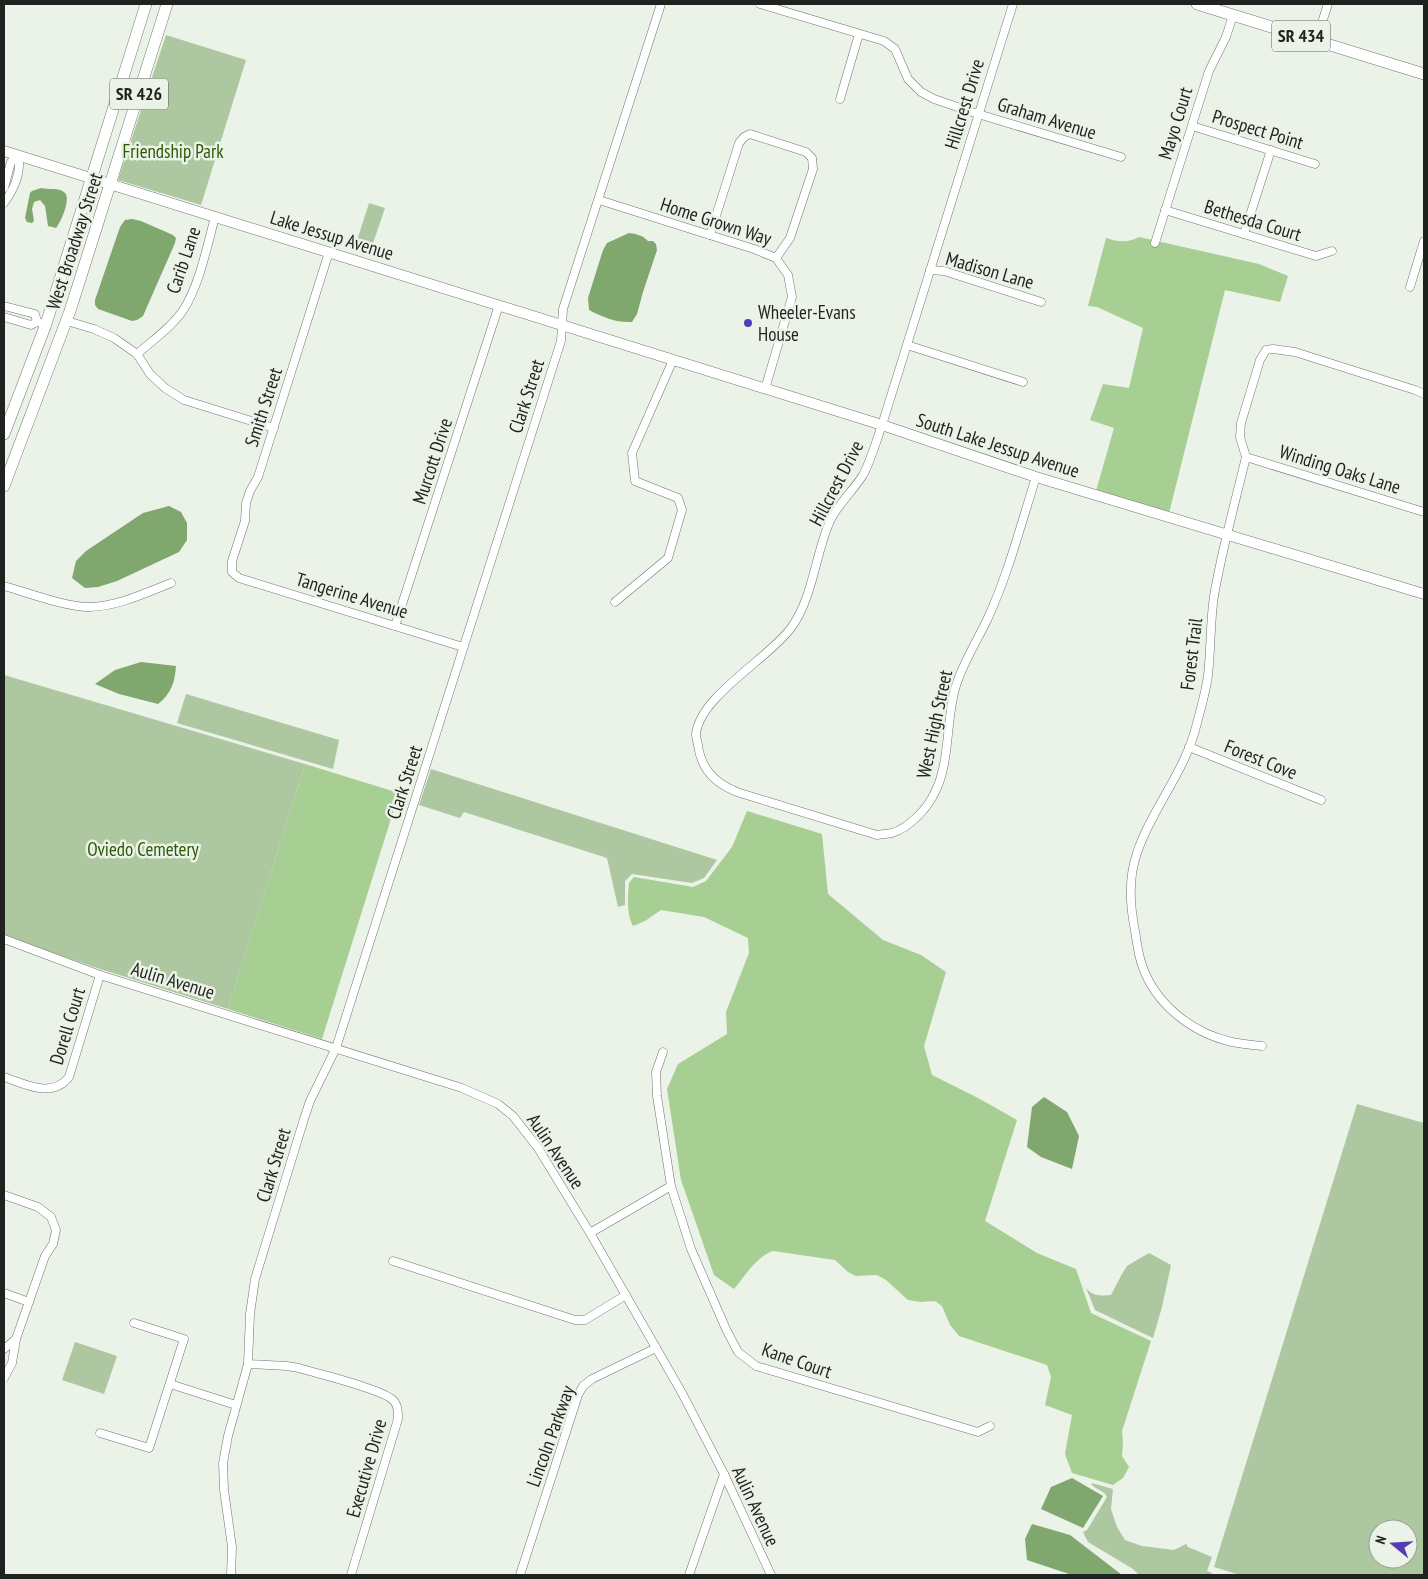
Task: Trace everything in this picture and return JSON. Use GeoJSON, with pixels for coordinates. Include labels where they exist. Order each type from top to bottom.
{"type":"FeatureCollection","features":[{"type":"Feature","properties":{"kind":"main road","name":"West Broadway Street"},"geometry":{"type":"LineString","coordinates":[[4,434],[92,178],[146,4]]}},
{"type":"Feature","properties":{"kind":"main road","name":"West Broadway Street"},"geometry":{"type":"LineString","coordinates":[[4,486],[67,321],[167,4]]}},
{"type":"Feature","properties":{"kind":"main road","name":"SR 434"},"geometry":{"type":"LineString","coordinates":[[1197,4],[1424,73]]}},
{"type":"Feature","properties":{"kind":"street","name":"Clark Street"},"geometry":{"type":"LineString","coordinates":[[231,1575],[232,1546],[224,1490],[223,1463],[228,1436],[248,1364],[250,1314],[255,1279],[310,1101],[336,1048],[561,341],[563,309],[662,4]]}},
{"type":"Feature","properties":{"kind":"street","name":"Graham Avenue"},"geometry":{"type":"LineString","coordinates":[[760,4],[884,41],[895,49],[908,79],[921,92],[934,99],[1121,157]]}},
{"type":"Feature","properties":{"kind":"street","name":"Hillcrest Drive"},"geometry":{"type":"LineString","coordinates":[[816,818],[727,789],[717,782],[706,770],[699,753],[696,734],[702,716],[714,700],[778,644],[792,627],[801,611],[830,522],[838,506],[862,476],[869,462],[882,426],[1013,4]]}},
{"type":"Feature","properties":{"kind":"street"},"geometry":{"type":"LineString","coordinates":[[1316,41],[1328,4]]}},
{"type":"Feature","properties":{"kind":"street","name":"Mayo Court"},"geometry":{"type":"LineString","coordinates":[[1155,243],[1209,71],[1238,17]]}},
{"type":"Feature","properties":{"kind":"street"},"geometry":{"type":"LineString","coordinates":[[840,99],[859,34]]}},
{"type":"Feature","properties":{"kind":"street","name":"Prospect Point"},"geometry":{"type":"LineString","coordinates":[[1192,126],[1315,164]]}},
{"type":"Feature","properties":{"kind":"street"},"geometry":{"type":"LineString","coordinates":[[710,235],[739,143],[744,137],[750,134],[806,152],[812,158],[813,169],[790,238],[776,258]]}},
{"type":"Feature","properties":{"kind":"street"},"geometry":{"type":"LineString","coordinates":[[1244,234],[1271,150]]}},
{"type":"Feature","properties":{"kind":"street","name":"Lake Jessup Avenue"},"geometry":{"type":"LineString","coordinates":[[4,151],[563,326]]}},
{"type":"Feature","properties":{"kind":"street"},"geometry":{"type":"LineString","coordinates":[[4,188],[11,162],[18,155]]}},
{"type":"Feature","properties":{"kind":"street"},"geometry":{"type":"LineString","coordinates":[[4,203],[12,192],[20,165],[18,155]]}},
{"type":"Feature","properties":{"kind":"street","name":"Home Grown Way"},"geometry":{"type":"LineString","coordinates":[[599,200],[754,249],[776,258],[788,275],[792,297],[765,389]]}},
{"type":"Feature","properties":{"kind":"street","name":"Bethesda Court"},"geometry":{"type":"LineString","coordinates":[[1165,210],[1316,256],[1332,251]]}},
{"type":"Feature","properties":{"kind":"street","name":"Carib Lane"},"geometry":{"type":"LineString","coordinates":[[136,354],[171,325],[183,310],[200,270],[215,217]]}},
{"type":"Feature","properties":{"kind":"street"},"geometry":{"type":"LineString","coordinates":[[1410,287],[1424,241]]}},
{"type":"Feature","properties":{"kind":"street","name":"Smith Street"},"geometry":{"type":"LineString","coordinates":[[232,572],[232,561],[245,521],[246,504],[250,491],[258,477],[329,252]]}},
{"type":"Feature","properties":{"kind":"street","name":"Madison Lane"},"geometry":{"type":"LineString","coordinates":[[930,270],[944,271],[1041,302]]}},
{"type":"Feature","properties":{"kind":"street"},"geometry":{"type":"LineString","coordinates":[[4,306],[35,314],[42,323],[31,325],[4,317]]}},
{"type":"Feature","properties":{"kind":"street","name":"Murcott Drive"},"geometry":{"type":"LineString","coordinates":[[395,626],[499,306]]}},
{"type":"Feature","properties":{"kind":"street"},"geometry":{"type":"LineString","coordinates":[[67,321],[94,329],[114,338],[136,354],[150,374],[165,388],[184,400],[274,428]]}},
{"type":"Feature","properties":{"kind":"street","name":"South Lake Jessup Avenue"},"geometry":{"type":"LineString","coordinates":[[563,326],[882,426],[1036,477],[1424,594]]}},
{"type":"Feature","properties":{"kind":"street"},"geometry":{"type":"LineString","coordinates":[[907,345],[1023,382]]}},
{"type":"Feature","properties":{"kind":"street","name":"Forest Trail"},"geometry":{"type":"LineString","coordinates":[[1262,1046],[1234,1043],[1198,1030],[1178,1016],[1163,1002],[1153,989],[1141,964],[1131,909],[1131,876],[1137,853],[1148,828],[1182,767],[1197,726],[1208,676],[1214,598],[1246,456],[1240,437],[1241,423],[1260,360],[1266,350],[1295,352],[1424,394]]}},
{"type":"Feature","properties":{"kind":"street"},"geometry":{"type":"LineString","coordinates":[[615,602],[668,558],[682,510],[678,498],[635,481],[632,453],[673,360]]}},
{"type":"Feature","properties":{"kind":"street","name":"Winding Oaks Lane"},"geometry":{"type":"LineString","coordinates":[[1246,456],[1424,512]]}},
{"type":"Feature","properties":{"kind":"street","name":"West High Street"},"geometry":{"type":"LineString","coordinates":[[816,818],[877,835],[892,833],[908,825],[925,808],[935,793],[943,768],[948,720],[955,688],[966,660],[987,620],[1036,477]]}},
{"type":"Feature","properties":{"kind":"street","name":"Tangerine Avenue"},"geometry":{"type":"LineString","coordinates":[[232,572],[239,578],[463,647]]}},
{"type":"Feature","properties":{"kind":"street"},"geometry":{"type":"LineString","coordinates":[[4,586],[88,607],[104,606],[124,601],[171,583]]}},
{"type":"Feature","properties":{"kind":"street","name":"Forest Cove"},"geometry":{"type":"LineString","coordinates":[[1190,747],[1321,800]]}},
{"type":"Feature","properties":{"kind":"street","name":"Aulin Avenue"},"geometry":{"type":"LineString","coordinates":[[4,939],[100,975],[462,1088],[498,1104],[512,1116],[538,1148],[626,1295],[682,1393],[724,1474],[770,1575]]}},
{"type":"Feature","properties":{"kind":"street","name":"Dorell Court"},"geometry":{"type":"LineString","coordinates":[[4,1077],[44,1090],[54,1089],[64,1084],[69,1077],[100,975]]}},
{"type":"Feature","properties":{"kind":"street","name":"Kane Court"},"geometry":{"type":"LineString","coordinates":[[663,1052],[656,1072],[670,1186],[691,1249],[738,1352],[756,1366],[978,1432],[990,1426]]}},
{"type":"Feature","properties":{"kind":"street"},"geometry":{"type":"LineString","coordinates":[[590,1233],[670,1186]]}},
{"type":"Feature","properties":{"kind":"street"},"geometry":{"type":"LineString","coordinates":[[4,1195],[38,1207],[51,1217],[56,1230],[53,1244],[45,1256],[16,1338],[12,1363],[4,1378]]}},
{"type":"Feature","properties":{"kind":"street"},"geometry":{"type":"LineString","coordinates":[[393,1261],[575,1320],[585,1320],[626,1295]]}},
{"type":"Feature","properties":{"kind":"street"},"geometry":{"type":"LineString","coordinates":[[4,1293],[29,1302]]}},
{"type":"Feature","properties":{"kind":"street"},"geometry":{"type":"LineString","coordinates":[[100,1433],[149,1448],[170,1384],[184,1339],[134,1324]]}},
{"type":"Feature","properties":{"kind":"street"},"geometry":{"type":"LineString","coordinates":[[4,1349],[16,1338]]}},
{"type":"Feature","properties":{"kind":"street","name":"Lincoln Parkway"},"geometry":{"type":"LineString","coordinates":[[520,1575],[578,1395],[583,1386],[592,1379],[656,1348]]}},
{"type":"Feature","properties":{"kind":"street","name":"Executive Drive"},"geometry":{"type":"LineString","coordinates":[[248,1364],[299,1368],[383,1394],[396,1403],[398,1419],[351,1575]]}},
{"type":"Feature","properties":{"kind":"street"},"geometry":{"type":"LineString","coordinates":[[170,1384],[236,1405]]}},
{"type":"Feature","properties":{"kind":"street"},"geometry":{"type":"LineString","coordinates":[[689,1575],[724,1474]]}},
{"type":"Feature","properties":{"kind":"green space","name":"Friendship Park"},"geometry":{"type":"Polygon","coordinates":[[[166,35],[246,60],[201,205],[118,180],[166,35]]]}},
{"type":"Feature","properties":{"kind":"green space"},"geometry":{"type":"Polygon","coordinates":[[[369,203],[385,208],[371,249],[356,244],[369,203]]]}},
{"type":"Feature","properties":{"kind":"green space","name":"Oviedo Cemetery"},"geometry":{"type":"Polygon","coordinates":[[[4,675],[305,764],[228,1009],[97,968],[4,936],[4,675]]]}},
{"type":"Feature","properties":{"kind":"green space"},"geometry":{"type":"Polygon","coordinates":[[[186,694],[339,740],[333,769],[177,723],[186,694]]]}},
{"type":"Feature","properties":{"kind":"green space"},"geometry":{"type":"Polygon","coordinates":[[[431,769],[717,860],[704,878],[692,883],[632,874],[625,881],[625,905],[618,907],[607,858],[464,812],[460,818],[419,805],[431,769]]]}},
{"type":"Feature","properties":{"kind":"green space"},"geometry":{"type":"Polygon","coordinates":[[[1357,1104],[1424,1123],[1424,1575],[1240,1575],[1214,1567],[1357,1104]]]}},
{"type":"Feature","properties":{"kind":"green space"},"geometry":{"type":"Polygon","coordinates":[[[1149,1253],[1171,1265],[1153,1338],[1095,1310],[1086,1288],[1091,1293],[1097,1295],[1111,1295],[1127,1266],[1149,1253]]]}},
{"type":"Feature","properties":{"kind":"green space"},"geometry":{"type":"Polygon","coordinates":[[[75,1342],[117,1356],[104,1394],[62,1380],[75,1342]]]}},
{"type":"Feature","properties":{"kind":"green space"},"geometry":{"type":"Polygon","coordinates":[[[1091,1483],[1113,1489],[1111,1509],[1117,1527],[1125,1540],[1142,1546],[1174,1550],[1186,1544],[1188,1547],[1212,1557],[1207,1571],[1212,1573],[1211,1575],[1139,1575],[1133,1569],[1088,1542],[1083,1532],[1087,1530],[1107,1497],[1104,1492],[1094,1487],[1091,1483]]]}},
{"type":"Feature","properties":{"kind":"shaded area"},"geometry":{"type":"Polygon","coordinates":[[[41,188],[60,190],[67,196],[65,210],[56,228],[48,226],[45,206],[40,200],[34,202],[32,209],[34,221],[32,223],[27,222],[25,218],[30,193],[41,188]]]}},
{"type":"Feature","properties":{"kind":"shaded area"},"geometry":{"type":"Polygon","coordinates":[[[125,220],[141,221],[176,238],[143,316],[132,321],[98,309],[95,305],[95,300],[120,227],[125,220]]]}},
{"type":"Feature","properties":{"kind":"shaded area"},"geometry":{"type":"Polygon","coordinates":[[[629,233],[644,237],[648,241],[653,241],[656,244],[657,250],[637,314],[632,322],[620,322],[589,310],[588,298],[607,243],[629,233]]]}},
{"type":"Feature","properties":{"kind":"shaded area"},"geometry":{"type":"Polygon","coordinates":[[[1139,237],[1259,264],[1288,276],[1280,302],[1225,290],[1169,513],[1096,491],[1114,428],[1090,420],[1103,384],[1129,388],[1143,328],[1097,307],[1088,306],[1106,238],[1123,241],[1139,237]]]}},
{"type":"Feature","properties":{"kind":"shaded area"},"geometry":{"type":"Polygon","coordinates":[[[169,506],[181,512],[187,523],[187,540],[179,552],[117,581],[98,587],[85,588],[72,578],[76,561],[86,551],[143,513],[169,506]]]}},
{"type":"Feature","properties":{"kind":"shaded area"},"geometry":{"type":"Polygon","coordinates":[[[141,662],[176,666],[172,687],[158,704],[119,694],[95,684],[115,670],[141,662]]]}},
{"type":"Feature","properties":{"kind":"shaded area"},"geometry":{"type":"Polygon","coordinates":[[[305,764],[399,793],[322,1039],[228,1009],[305,764]]]}},
{"type":"Feature","properties":{"kind":"shaded area"},"geometry":{"type":"Polygon","coordinates":[[[747,811],[822,834],[828,894],[883,940],[921,955],[946,972],[924,1046],[932,1075],[1017,1120],[985,1221],[1037,1253],[1076,1269],[1091,1313],[1151,1341],[1122,1431],[1122,1456],[1129,1467],[1123,1478],[1113,1485],[1072,1473],[1065,1454],[1072,1415],[1045,1405],[1051,1377],[1047,1365],[959,1336],[950,1325],[942,1306],[935,1301],[921,1302],[908,1300],[886,1280],[877,1275],[856,1276],[848,1272],[835,1260],[773,1251],[756,1262],[734,1289],[714,1275],[681,1180],[667,1089],[678,1064],[727,1034],[726,1012],[749,953],[748,938],[704,917],[661,910],[645,921],[633,926],[628,910],[629,883],[634,877],[693,887],[706,881],[732,847],[747,811]]]}},
{"type":"Feature","properties":{"kind":"shaded area"},"geometry":{"type":"Polygon","coordinates":[[[1044,1097],[1067,1112],[1079,1136],[1072,1169],[1041,1157],[1027,1147],[1032,1107],[1044,1097]]]}},
{"type":"Feature","properties":{"kind":"shaded area"},"geometry":{"type":"Polygon","coordinates":[[[1072,1478],[1103,1496],[1083,1528],[1041,1509],[1051,1487],[1072,1478]]]}},
{"type":"Feature","properties":{"kind":"shaded area"},"geometry":{"type":"Polygon","coordinates":[[[1032,1524],[1070,1535],[1122,1575],[1072,1575],[1027,1560],[1025,1539],[1032,1524]]]}},
{"type":"Feature","properties":{"kind":"place","name":"Wheeler-Evans House"},"geometry":{"type":"Point","coordinates":[748,323]}}]}
